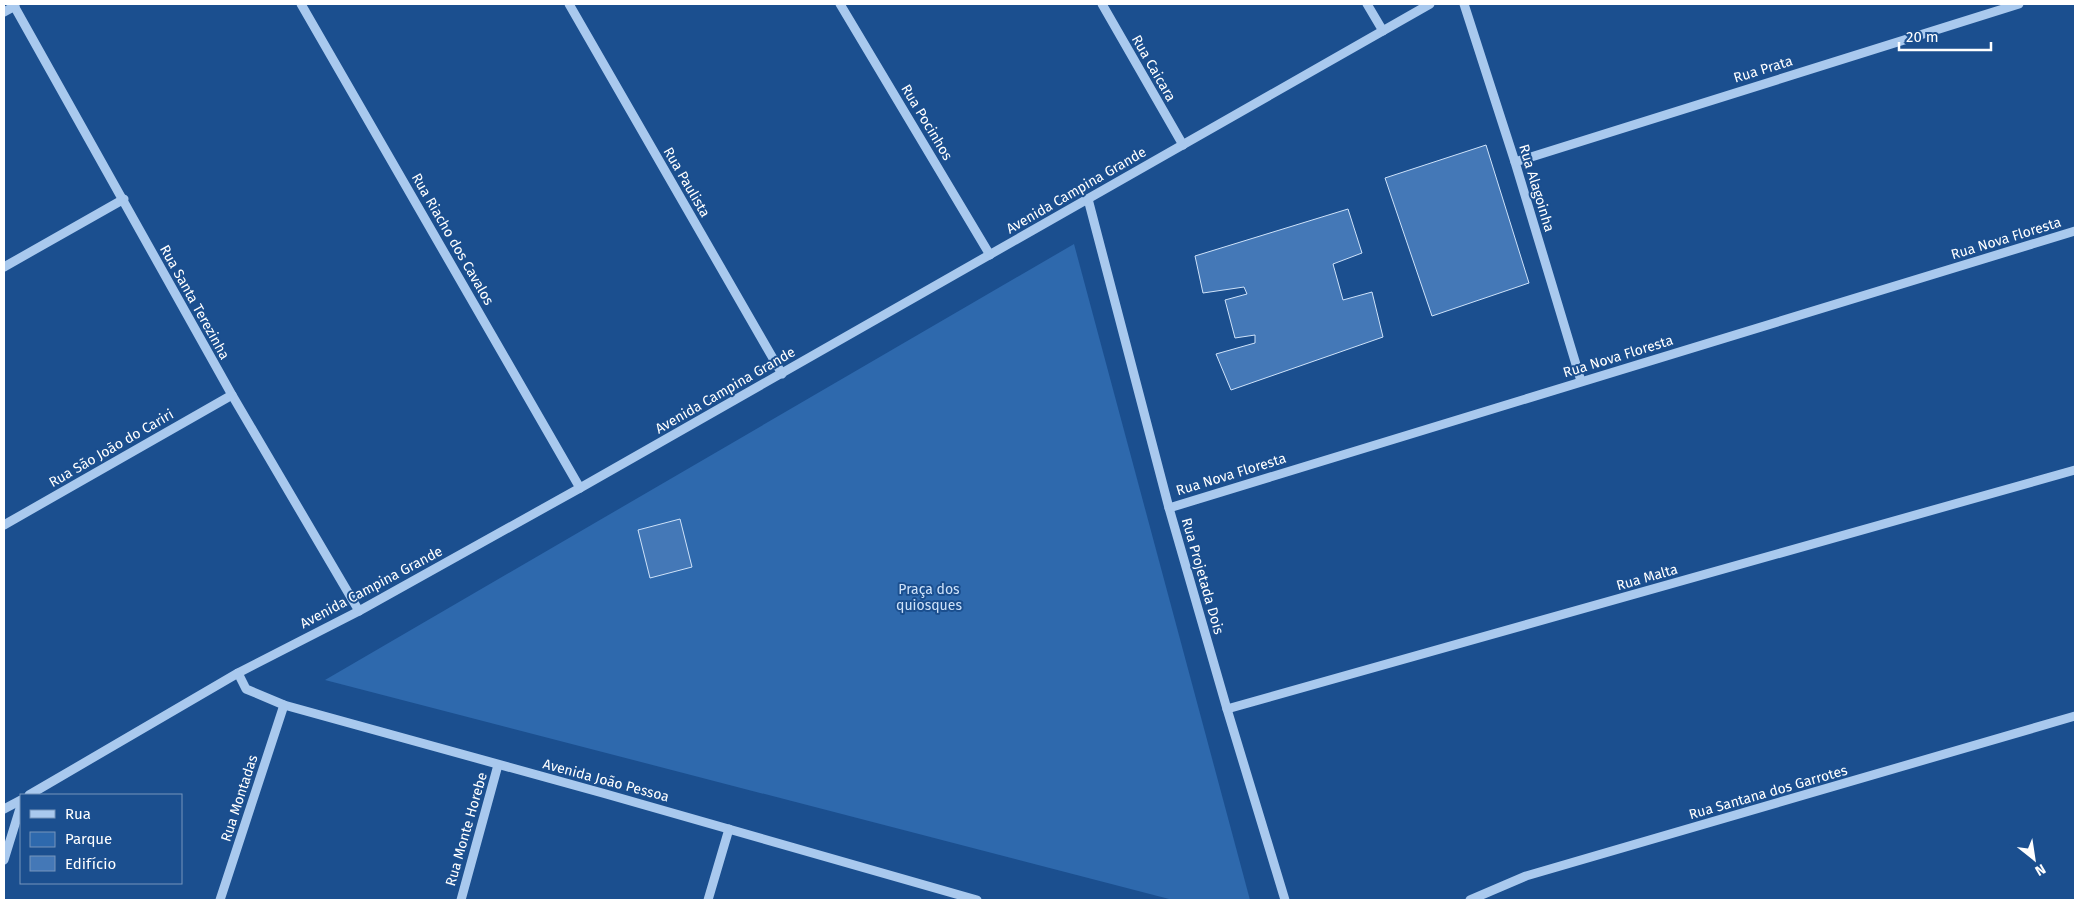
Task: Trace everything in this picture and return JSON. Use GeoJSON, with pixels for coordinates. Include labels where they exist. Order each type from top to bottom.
{"type":"FeatureCollection","features":[{"type":"Feature","properties":{"kind":"street","name":"Rua Riacho dos Cavalos"},"geometry":{"type":"LineString","coordinates":[[301,4],[580,488]]}},
{"type":"Feature","properties":{"kind":"street","name":"Rua Paulista"},"geometry":{"type":"LineString","coordinates":[[569,4],[782,374]]}},
{"type":"Feature","properties":{"kind":"street","name":"Rua Pocinhos"},"geometry":{"type":"LineString","coordinates":[[840,4],[990,255]]}},
{"type":"Feature","properties":{"kind":"street","name":"Rua Caicara"},"geometry":{"type":"LineString","coordinates":[[1102,4],[1183,145]]}},
{"type":"Feature","properties":{"kind":"street"},"geometry":{"type":"LineString","coordinates":[[1367,4],[1383,31]]}},
{"type":"Feature","properties":{"kind":"street","name":"Avenida Campina Grande"},"geometry":{"type":"LineString","coordinates":[[31,794],[238,673],[359,610],[782,374],[1430,4]]}},
{"type":"Feature","properties":{"kind":"street","name":"Rua Alagoinha"},"geometry":{"type":"LineString","coordinates":[[1464,4],[1515,162],[1581,381]]}},
{"type":"Feature","properties":{"kind":"street","name":"Rua Prata"},"geometry":{"type":"LineString","coordinates":[[1515,162],[2019,4]]}},
{"type":"Feature","properties":{"kind":"street"},"geometry":{"type":"LineString","coordinates":[[4,12],[14,5]]}},
{"type":"Feature","properties":{"kind":"street","name":"Rua Santa Terezinha"},"geometry":{"type":"LineString","coordinates":[[14,5],[232,395],[359,610]]}},
{"type":"Feature","properties":{"kind":"street"},"geometry":{"type":"LineString","coordinates":[[4,267],[124,199]]}},
{"type":"Feature","properties":{"kind":"street","name":"Rua Projetada Dois"},"geometry":{"type":"LineString","coordinates":[[1088,199],[1169,508],[1285,900]]}},
{"type":"Feature","properties":{"kind":"street","name":"Rua Nova Floresta"},"geometry":{"type":"LineString","coordinates":[[1169,508],[2075,231]]}},
{"type":"Feature","properties":{"kind":"street","name":"Rua São João do Cariri"},"geometry":{"type":"LineString","coordinates":[[4,525],[232,395]]}},
{"type":"Feature","properties":{"kind":"street","name":"Rua Malta"},"geometry":{"type":"LineString","coordinates":[[1227,709],[2075,470]]}},
{"type":"Feature","properties":{"kind":"street","name":"Avenida João Pessoa"},"geometry":{"type":"LineString","coordinates":[[238,673],[246,689],[284,705],[729,829],[945,896],[977,900]]}},
{"type":"Feature","properties":{"kind":"street","name":"Rua Montadas"},"geometry":{"type":"LineString","coordinates":[[220,900],[284,705]]}},
{"type":"Feature","properties":{"kind":"street","name":"Rua Santana dos Garrotes"},"geometry":{"type":"LineString","coordinates":[[1470,900],[1526,876],[2075,716]]}},
{"type":"Feature","properties":{"kind":"street","name":"Rua Monte Horebe"},"geometry":{"type":"LineString","coordinates":[[461,900],[498,765]]}},
{"type":"Feature","properties":{"kind":"street"},"geometry":{"type":"LineString","coordinates":[[4,809],[20,801]]}},
{"type":"Feature","properties":{"kind":"street"},"geometry":{"type":"LineString","coordinates":[[4,860],[20,808]]}},
{"type":"Feature","properties":{"kind":"street"},"geometry":{"type":"LineString","coordinates":[[708,900],[729,829]]}},
{"type":"Feature","properties":{"kind":"green space","name":"Praça dos quiosques"},"geometry":{"type":"Polygon","coordinates":[[[1074,244],[1250,900],[1173,900],[325,680],[1074,244]]]}},
{"type":"Feature","properties":{"kind":"building"},"geometry":{"type":"Polygon","coordinates":[[[1486,145],[1529,283],[1432,316],[1385,178],[1486,145]]]}},
{"type":"Feature","properties":{"kind":"building"},"geometry":{"type":"Polygon","coordinates":[[[1348,209],[1362,253],[1333,264],[1343,300],[1372,292],[1383,337],[1231,390],[1216,354],[1255,343],[1255,335],[1235,338],[1225,300],[1247,294],[1244,287],[1203,293],[1195,256],[1348,209]]]}},
{"type":"Feature","properties":{"kind":"building"},"geometry":{"type":"Polygon","coordinates":[[[680,519],[692,567],[650,578],[638,530],[680,519]]]}}]}
